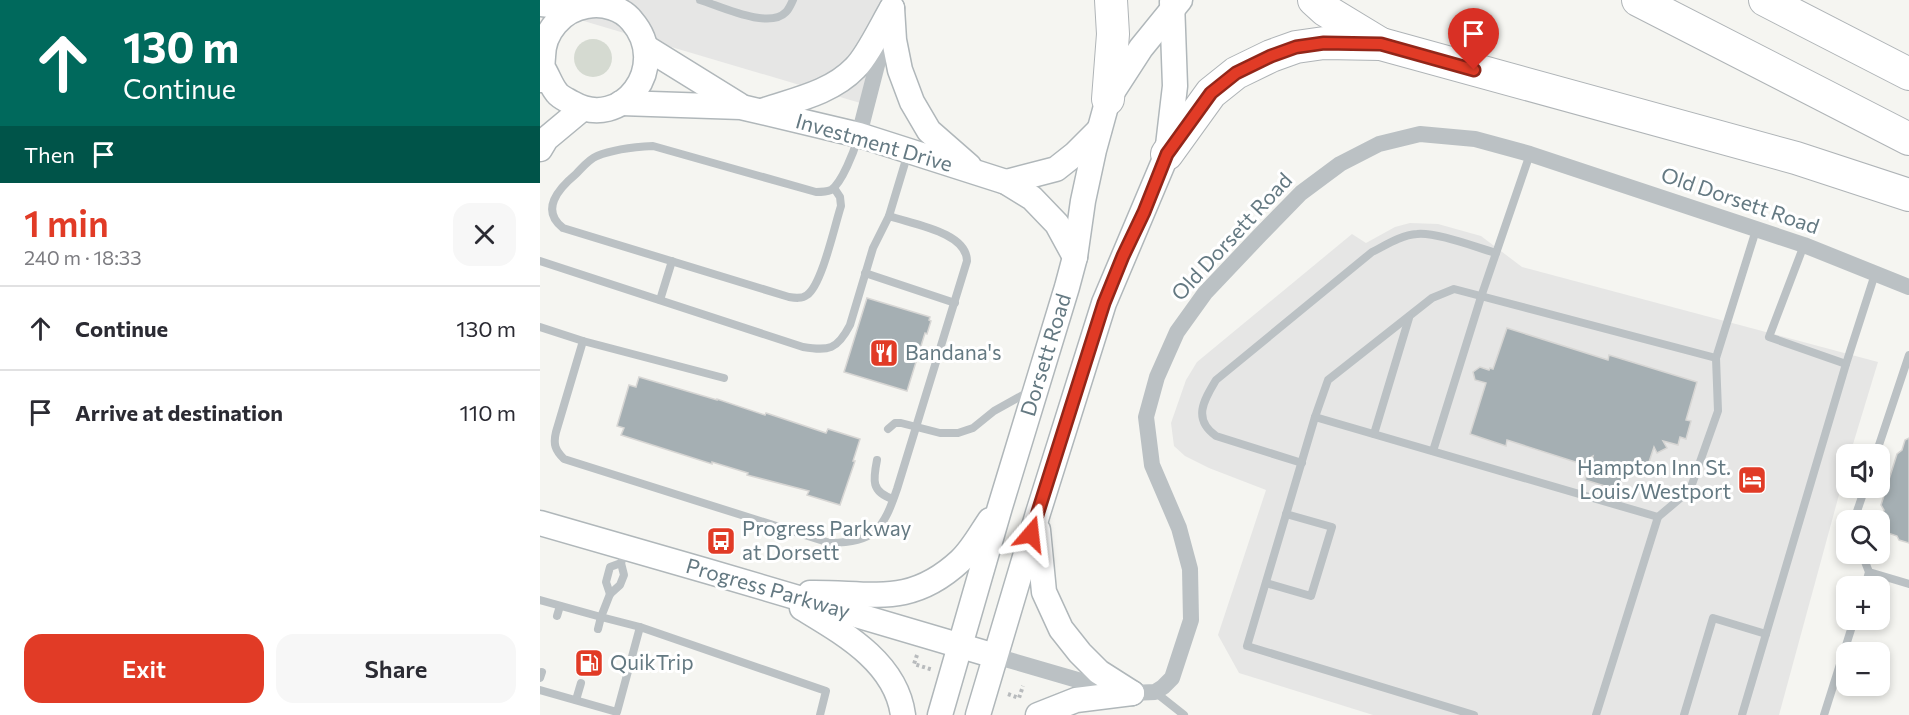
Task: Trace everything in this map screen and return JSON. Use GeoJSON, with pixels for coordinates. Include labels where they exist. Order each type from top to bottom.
{"type":"FeatureCollection","features":[{"type":"Feature","properties":{"kind":"highway"},"geometry":{"type":"LineString","coordinates":[[1108,99],[1113,34],[1111,0]]}},
{"type":"Feature","properties":{"kind":"highway"},"geometry":{"type":"LineString","coordinates":[[1314,0],[1325,10],[1381,44]]}},
{"type":"Feature","properties":{"kind":"highway"},"geometry":{"type":"LineString","coordinates":[[1638,0],[1909,139]]}},
{"type":"Feature","properties":{"kind":"highway"},"geometry":{"type":"LineString","coordinates":[[1765,0],[1909,74]]}},
{"type":"Feature","properties":{"kind":"highway"},"geometry":{"type":"LineString","coordinates":[[1167,154],[1211,93],[1236,73],[1296,47],[1324,43],[1381,44],[1796,158],[1909,195]]}},
{"type":"Feature","properties":{"kind":"main road","name":"Dorsett Road"},"geometry":{"type":"LineString","coordinates":[[940,715],[1075,256],[1083,201],[1108,99],[1141,48],[1175,3]]}},
{"type":"Feature","properties":{"kind":"main road","name":"Dorsett Road"},"geometry":{"type":"LineString","coordinates":[[978,715],[1104,303],[1167,154],[1175,86],[1175,3]]}},
{"type":"Feature","properties":{"kind":"main road"},"geometry":{"type":"LineString","coordinates":[[540,4],[577,8],[595,4],[613,8],[629,17],[641,31],[647,48],[646,70],[637,89],[621,103],[602,110],[582,109],[557,94],[541,65],[547,36],[559,19],[577,8]]}},
{"type":"Feature","properties":{"kind":"main road"},"geometry":{"type":"LineString","coordinates":[[752,109],[817,93],[835,83],[856,67],[892,4]]}},
{"type":"Feature","properties":{"kind":"main road"},"geometry":{"type":"LineString","coordinates":[[892,4],[894,40],[900,70],[912,102],[929,131],[976,172]]}},
{"type":"Feature","properties":{"kind":"main road","name":"Investment Drive"},"geometry":{"type":"LineString","coordinates":[[647,48],[752,109]]}},
{"type":"Feature","properties":{"kind":"main road","name":"Investment Drive"},"geometry":{"type":"LineString","coordinates":[[621,103],[752,109],[859,135],[1006,182],[1032,198],[1057,224],[1075,256]]}},
{"type":"Feature","properties":{"kind":"main road"},"geometry":{"type":"LineString","coordinates":[[540,149],[546,139],[582,109]]}},
{"type":"Feature","properties":{"kind":"main road"},"geometry":{"type":"LineString","coordinates":[[1006,182],[1056,169],[1099,130]]}},
{"type":"Feature","properties":{"kind":"main road"},"geometry":{"type":"LineString","coordinates":[[777,593],[892,596],[917,588],[933,581],[961,560],[1000,507]]}},
{"type":"Feature","properties":{"kind":"main road"},"geometry":{"type":"LineString","coordinates":[[1038,513],[1044,592],[1061,629],[1099,672],[1143,692]]}},
{"type":"Feature","properties":{"kind":"main road","name":"Progress Parkway"},"geometry":{"type":"LineString","coordinates":[[540,523],[624,555],[777,593],[923,633],[995,656]]}},
{"type":"Feature","properties":{"kind":"main road"},"geometry":{"type":"LineString","coordinates":[[777,593],[845,634],[871,656],[889,677],[903,715]]}},
{"type":"Feature","properties":{"kind":"main road"},"geometry":{"type":"LineString","coordinates":[[1038,715],[1076,700],[1143,692]]}},
{"type":"Feature","properties":{"kind":"street"},"geometry":{"type":"LineString","coordinates":[[859,135],[892,4]]}},
{"type":"Feature","properties":{"kind":"street","name":"Old Dorsett Road"},"geometry":{"type":"LineString","coordinates":[[1143,692],[1163,687],[1172,678],[1191,620],[1190,569],[1179,528],[1152,465],[1146,417],[1157,377],[1177,332],[1205,293],[1301,193],[1340,164],[1379,144],[1420,134],[1475,139],[1530,153],[1804,245],[1909,287]]}},
{"type":"Feature","properties":{"kind":"street"},"geometry":{"type":"LineString","coordinates":[[995,656],[1081,681],[1143,692]]}},
{"type":"Feature","properties":{"kind":"lane"},"geometry":{"type":"LineString","coordinates":[[700,0],[760,19],[773,19],[785,13],[793,0]]}},
{"type":"Feature","properties":{"kind":"lane"},"geometry":{"type":"LineString","coordinates":[[834,188],[840,197],[841,206],[819,280],[809,294],[800,298],[789,297],[563,228],[549,214],[549,204],[562,185],[595,156],[634,147],[653,146],[816,192],[828,192],[834,188],[852,158],[859,135]]}},
{"type":"Feature","properties":{"kind":"lane"},"geometry":{"type":"LineString","coordinates":[[540,261],[803,346],[828,349],[836,346],[850,325],[873,248],[889,216],[909,150]]}},
{"type":"Feature","properties":{"kind":"lane"},"geometry":{"type":"LineString","coordinates":[[1433,451],[1481,297],[1530,153]]}},
{"type":"Feature","properties":{"kind":"lane"},"geometry":{"type":"LineString","coordinates":[[583,340],[554,442],[556,452],[564,459],[830,543],[849,542],[869,537],[882,525],[893,499],[967,261],[967,253],[963,246],[950,236],[889,216]]}},
{"type":"Feature","properties":{"kind":"lane"},"geometry":{"type":"LineString","coordinates":[[1596,715],[1658,517],[1690,490],[1718,411],[1716,358],[1756,230]]}},
{"type":"Feature","properties":{"kind":"lane"},"geometry":{"type":"LineString","coordinates":[[1302,463],[1216,436],[1209,431],[1202,414],[1203,406],[1216,380],[1372,252],[1389,243],[1406,236],[1428,234],[1496,253]]}},
{"type":"Feature","properties":{"kind":"lane"},"geometry":{"type":"LineString","coordinates":[[1804,245],[1769,337],[1846,364]]}},
{"type":"Feature","properties":{"kind":"lane"},"geometry":{"type":"LineString","coordinates":[[660,300],[672,261]]}},
{"type":"Feature","properties":{"kind":"lane"},"geometry":{"type":"LineString","coordinates":[[865,273],[955,303]]}},
{"type":"Feature","properties":{"kind":"lane"},"geometry":{"type":"LineString","coordinates":[[1742,715],[1875,274]]}},
{"type":"Feature","properties":{"kind":"lane"},"geometry":{"type":"LineString","coordinates":[[1474,715],[1247,646],[1328,380],[1432,298],[1454,289],[1716,358]]}},
{"type":"Feature","properties":{"kind":"lane"},"geometry":{"type":"LineString","coordinates":[[1374,434],[1409,317]]}},
{"type":"Feature","properties":{"kind":"lane"},"geometry":{"type":"LineString","coordinates":[[540,327],[724,378]]}},
{"type":"Feature","properties":{"kind":"lane"},"geometry":{"type":"LineString","coordinates":[[1879,444],[1909,356]]}},
{"type":"Feature","properties":{"kind":"lane"},"geometry":{"type":"LineString","coordinates":[[888,429],[895,423],[901,423],[940,433],[958,433],[973,428],[994,411],[1036,387]]}},
{"type":"Feature","properties":{"kind":"lane"},"geometry":{"type":"LineString","coordinates":[[1315,417],[1658,517]]}},
{"type":"Feature","properties":{"kind":"lane"},"geometry":{"type":"LineString","coordinates":[[877,460],[875,485],[884,496],[893,499]]}},
{"type":"Feature","properties":{"kind":"lane"},"geometry":{"type":"LineString","coordinates":[[1266,582],[1311,596],[1332,527],[1286,514]]}},
{"type":"Feature","properties":{"kind":"lane"},"geometry":{"type":"LineString","coordinates":[[610,594],[606,582],[610,567],[624,555]]}},
{"type":"Feature","properties":{"kind":"lane"},"geometry":{"type":"LineString","coordinates":[[598,629],[610,594],[620,585],[624,575],[624,555]]}},
{"type":"Feature","properties":{"kind":"lane"},"geometry":{"type":"LineString","coordinates":[[1866,564],[1868,576]]}},
{"type":"Feature","properties":{"kind":"lane"},"geometry":{"type":"LineString","coordinates":[[1869,572],[1909,584]]}},
{"type":"Feature","properties":{"kind":"lane"},"geometry":{"type":"LineString","coordinates":[[540,600],[640,627],[826,691],[820,715]]}},
{"type":"Feature","properties":{"kind":"lane"},"geometry":{"type":"LineString","coordinates":[[556,616],[560,606]]}},
{"type":"Feature","properties":{"kind":"lane"},"geometry":{"type":"LineString","coordinates":[[1684,715],[1713,618],[1766,634]]}},
{"type":"Feature","properties":{"kind":"lane"},"geometry":{"type":"LineString","coordinates":[[540,690],[616,713],[640,627]]}},
{"type":"Feature","properties":{"kind":"lane"},"geometry":{"type":"LineString","coordinates":[[1824,715],[1851,630]]}},
{"type":"Feature","properties":{"kind":"lane"},"geometry":{"type":"LineString","coordinates":[[576,700],[581,683]]}},
{"type":"Feature","properties":{"kind":"lane"},"geometry":{"type":"LineString","coordinates":[[1143,692],[1184,715]]}},
{"type":"Feature","properties":{"kind":"path"},"geometry":{"type":"LineString","coordinates":[[918,652],[914,664],[938,671]]}},
{"type":"Feature","properties":{"kind":"path"},"geometry":{"type":"LineString","coordinates":[[1008,694],[1019,698],[1023,686]]}},
{"type":"Feature","properties":{"kind":"shaded area"},"geometry":{"type":"Polygon","coordinates":[[[540,0],[896,0],[867,105],[540,8],[540,0]]]}},
{"type":"Feature","properties":{"kind":"shaded area"},"geometry":{"type":"Polygon","coordinates":[[[593,39],[606,45],[612,58],[606,71],[593,77],[580,71],[574,58],[580,45],[593,39]]]}},
{"type":"Feature","properties":{"kind":"shaded area"},"geometry":{"type":"Polygon","coordinates":[[[1410,223],[1438,224],[1481,236],[1522,267],[1878,362],[1853,444],[1836,444],[1836,498],[1838,498],[1779,715],[1373,715],[1239,673],[1218,635],[1266,490],[1209,468],[1185,456],[1174,446],[1171,423],[1186,380],[1197,362],[1352,234],[1366,243],[1395,227],[1410,223]]]}},
{"type":"Feature","properties":{"kind":"building","name":"Bandana's"},"geometry":{"type":"Polygon","coordinates":[[[867,298],[930,317],[927,334],[925,333],[907,391],[844,372],[867,298]]]}},
{"type":"Feature","properties":{"kind":"building"},"geometry":{"type":"Polygon","coordinates":[[[1507,328],[1608,360],[1609,355],[1697,382],[1686,420],[1691,421],[1686,439],[1680,437],[1678,445],[1663,441],[1667,448],[1657,453],[1654,447],[1645,474],[1626,468],[1618,490],[1585,480],[1593,456],[1588,466],[1507,440],[1506,446],[1470,434],[1486,383],[1475,380],[1473,372],[1480,367],[1493,369],[1507,328]]]}},
{"type":"Feature","properties":{"kind":"building"},"geometry":{"type":"Polygon","coordinates":[[[639,377],[765,415],[766,413],[826,433],[828,429],[860,439],[840,505],[807,495],[809,491],[747,475],[748,473],[621,435],[624,428],[617,426],[629,385],[636,387],[639,377]]]}},
{"type":"Feature","properties":{"kind":"building"},"geometry":{"type":"Polygon","coordinates":[[[1909,438],[1909,543],[1890,534],[1890,510],[1884,510],[1881,505],[1883,498],[1890,498],[1890,476],[1897,454],[1902,450],[1905,440],[1909,438]]]}},
{"type":"Feature","properties":{"kind":"place","name":"Bandana's"},"geometry":{"type":"Point","coordinates":[884,353]}},
{"type":"Feature","properties":{"kind":"place","name":"Hampton Inn St. Louis/Westport"},"geometry":{"type":"Point","coordinates":[1752,480]}},
{"type":"Feature","properties":{"kind":"place","name":"Progress Parkway at Dorsett"},"geometry":{"type":"Point","coordinates":[721,541]}},
{"type":"Feature","properties":{"kind":"place","name":"QuikTrip"},"geometry":{"type":"Point","coordinates":[589,663]}},
{"type":"Feature","properties":{"kind":"route"},"geometry":{"type":"LineString","coordinates":[[1031,534],[1104,303],[1123,256],[1144,212],[1167,154],[1211,93],[1236,73],[1271,56],[1296,47],[1324,43],[1381,44],[1474,70]]}}]}
